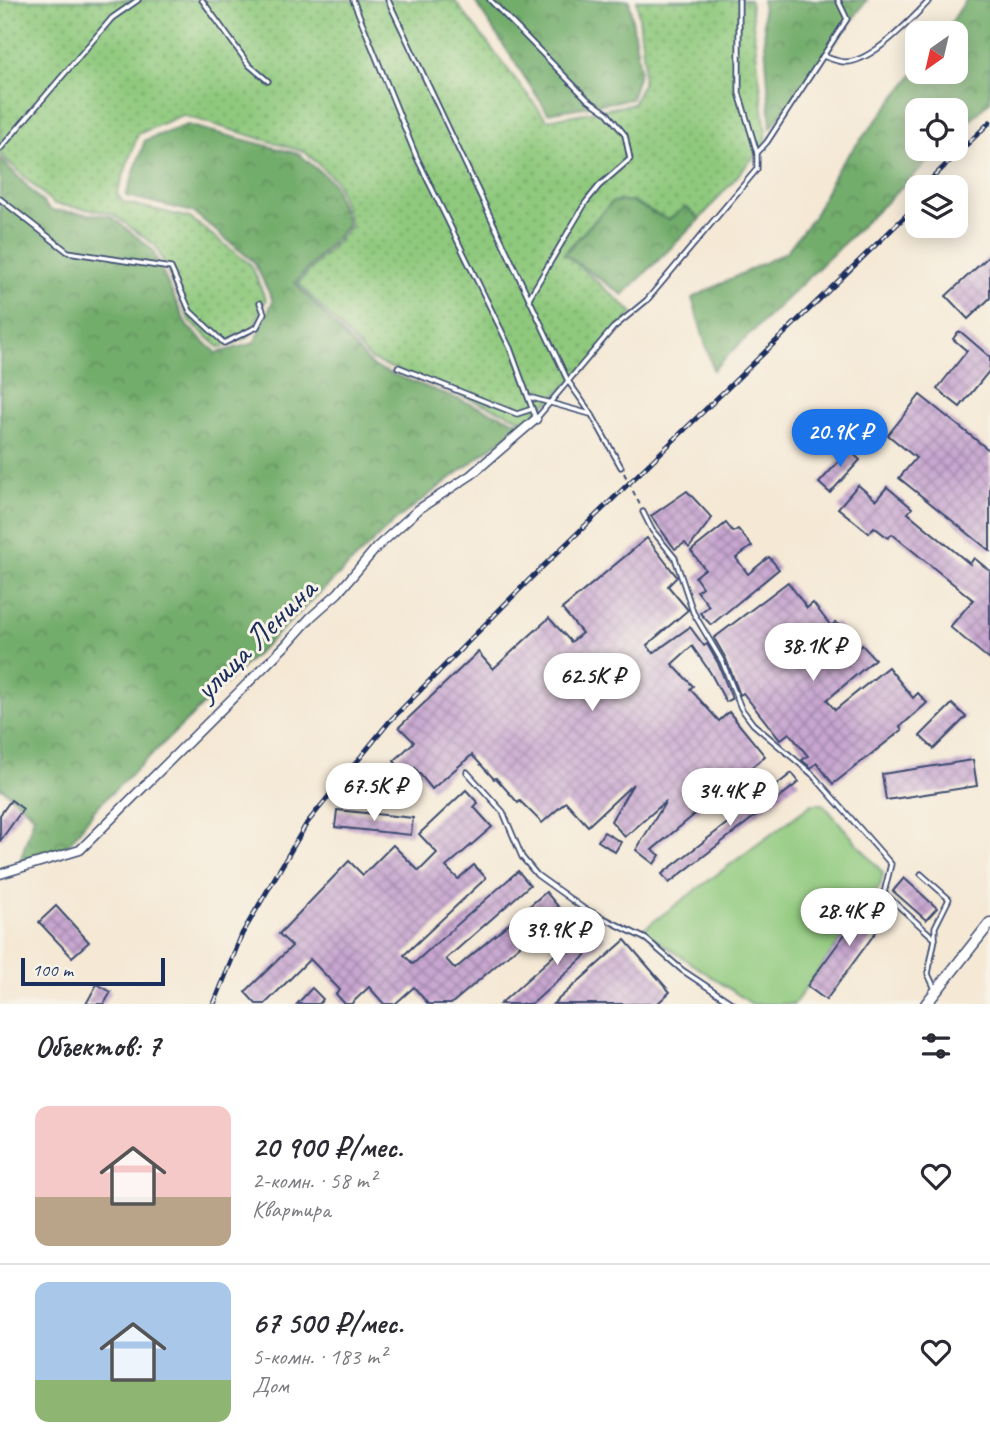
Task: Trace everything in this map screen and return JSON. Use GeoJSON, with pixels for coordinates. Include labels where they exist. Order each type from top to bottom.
{"type":"FeatureCollection","features":[{"type":"Feature","properties":{"kind":"street","name":"улица Ленина"},"geometry":{"type":"LineString","coordinates":[[0,874],[79,850],[338,593],[377,547],[419,509],[471,475],[536,419]]}},
{"type":"Feature","properties":{"kind":"street"},"geometry":{"type":"LineString","coordinates":[[926,1004],[990,923]]}},
{"type":"Feature","properties":{"kind":"lane"},"geometry":{"type":"LineString","coordinates":[[0,149],[112,18],[138,0]]}},
{"type":"Feature","properties":{"kind":"lane"},"geometry":{"type":"LineString","coordinates":[[202,0],[249,65],[268,81]]}},
{"type":"Feature","properties":{"kind":"lane"},"geometry":{"type":"LineString","coordinates":[[353,0],[416,156],[510,348],[536,419],[613,328],[647,300],[757,169],[757,153],[739,93],[739,0]]}},
{"type":"Feature","properties":{"kind":"lane"},"geometry":{"type":"LineString","coordinates":[[388,0],[568,381],[592,415],[621,467]]}},
{"type":"Feature","properties":{"kind":"lane"},"geometry":{"type":"LineString","coordinates":[[489,0],[587,99],[607,113],[625,135],[630,159],[599,186],[586,202],[529,298]]}},
{"type":"Feature","properties":{"kind":"lane"},"geometry":{"type":"LineString","coordinates":[[757,153],[847,19],[838,0]]}},
{"type":"Feature","properties":{"kind":"lane"},"geometry":{"type":"LineString","coordinates":[[823,56],[846,62],[870,54],[900,31],[930,0]]}},
{"type":"Feature","properties":{"kind":"lane"},"geometry":{"type":"LineString","coordinates":[[0,199],[68,252],[171,268],[190,311],[224,342],[257,327],[264,313],[260,303]]}},
{"type":"Feature","properties":{"kind":"lane"},"geometry":{"type":"LineString","coordinates":[[398,366],[517,414],[532,409]]}},
{"type":"Feature","properties":{"kind":"lane"},"geometry":{"type":"LineString","coordinates":[[529,397],[592,415]]}},
{"type":"Feature","properties":{"kind":"lane"},"geometry":{"type":"LineString","coordinates":[[643,512],[652,530],[675,558],[693,612],[722,662],[740,708],[753,724],[812,774],[891,864],[884,893],[935,939]]}},
{"type":"Feature","properties":{"kind":"lane"},"geometry":{"type":"LineString","coordinates":[[467,772],[503,812],[522,857],[537,875],[583,908],[646,939],[682,970],[733,1004]]}},
{"type":"Feature","properties":{"kind":"lane"},"geometry":{"type":"LineString","coordinates":[[920,874],[949,899],[935,928],[929,974],[936,991]]}},
{"type":"Feature","properties":{"kind":"path"},"geometry":{"type":"LineString","coordinates":[[621,467],[643,512]]}},
{"type":"Feature","properties":{"kind":"green space"},"geometry":{"type":"Polygon","coordinates":[[[0,0],[454,0],[547,120],[633,104],[643,83],[644,61],[637,0],[750,0],[767,142],[700,219],[686,208],[668,220],[631,201],[612,202],[564,253],[633,313],[594,362],[526,421],[371,360],[298,283],[351,226],[335,180],[305,152],[182,115],[138,134],[117,194],[123,202],[190,218],[251,265],[266,300],[249,337],[220,348],[190,322],[156,246],[111,213],[54,204],[0,154],[0,0]]]}},
{"type":"Feature","properties":{"kind":"green space"},"geometry":{"type":"Polygon","coordinates":[[[474,0],[629,0],[640,70],[631,99],[548,113],[474,0]]]}},
{"type":"Feature","properties":{"kind":"green space"},"geometry":{"type":"Polygon","coordinates":[[[762,0],[867,0],[771,128],[762,0]]]}},
{"type":"Feature","properties":{"kind":"green space"},"geometry":{"type":"Polygon","coordinates":[[[966,0],[990,0],[990,101],[968,122],[968,98],[905,98],[905,161],[929,161],[914,175],[905,175],[905,184],[713,370],[692,298],[786,252],[814,216],[837,169],[906,84],[968,84],[968,21],[952,21],[966,0]]]}},
{"type":"Feature","properties":{"kind":"green space"},"geometry":{"type":"Polygon","coordinates":[[[187,125],[299,154],[332,182],[348,225],[295,283],[372,366],[515,421],[526,421],[396,520],[98,806],[66,848],[19,865],[34,816],[0,789],[0,158],[50,210],[110,216],[152,249],[187,326],[217,353],[254,343],[273,301],[254,262],[193,212],[126,196],[145,140],[187,125]]]}},
{"type":"Feature","properties":{"kind":"green space"},"geometry":{"type":"Polygon","coordinates":[[[631,201],[668,220],[686,207],[700,219],[623,295],[564,254],[612,202],[631,201]]]}},
{"type":"Feature","properties":{"kind":"green space"},"geometry":{"type":"Polygon","coordinates":[[[812,804],[823,804],[883,873],[880,886],[794,1004],[752,1004],[642,930],[812,804]]]}},
{"type":"Feature","properties":{"kind":"building"},"geometry":{"type":"Polygon","coordinates":[[[990,255],[990,298],[968,319],[946,296],[990,255]]]}},
{"type":"Feature","properties":{"kind":"building"},"geometry":{"type":"Polygon","coordinates":[[[958,332],[990,357],[990,370],[960,407],[937,389],[967,351],[953,339],[958,332]]]}},
{"type":"Feature","properties":{"kind":"building"},"geometry":{"type":"Polygon","coordinates":[[[920,395],[990,451],[990,551],[899,478],[916,458],[888,435],[920,395]]]}},
{"type":"Feature","properties":{"kind":"building"},"geometry":{"type":"Polygon","coordinates":[[[844,445],[860,460],[830,493],[819,483],[841,459],[836,454],[844,445]]]}},
{"type":"Feature","properties":{"kind":"building"},"geometry":{"type":"Polygon","coordinates":[[[858,485],[876,500],[887,487],[912,508],[908,513],[970,564],[974,558],[990,571],[990,660],[950,627],[973,600],[892,534],[888,538],[874,527],[869,533],[838,508],[858,485]]]}},
{"type":"Feature","properties":{"kind":"building"},"geometry":{"type":"Polygon","coordinates":[[[687,491],[712,518],[689,548],[685,543],[675,549],[651,516],[687,491]]]}},
{"type":"Feature","properties":{"kind":"building"},"geometry":{"type":"Polygon","coordinates":[[[726,523],[733,532],[738,529],[752,546],[736,558],[748,574],[769,557],[779,569],[711,625],[700,613],[709,606],[697,591],[702,587],[695,577],[705,569],[691,551],[726,523]]]}},
{"type":"Feature","properties":{"kind":"building"},"geometry":{"type":"Polygon","coordinates":[[[647,538],[677,577],[668,586],[688,610],[647,645],[653,653],[690,627],[704,646],[707,644],[718,663],[732,699],[726,702],[692,646],[672,664],[693,686],[690,689],[719,721],[729,712],[765,756],[652,850],[660,855],[654,864],[636,850],[666,801],[625,837],[611,821],[633,784],[588,826],[566,802],[542,823],[520,801],[518,803],[472,755],[432,789],[415,768],[407,776],[394,761],[414,742],[399,727],[478,652],[493,669],[549,618],[571,642],[582,633],[562,609],[647,538]]]}},
{"type":"Feature","properties":{"kind":"building"},"geometry":{"type":"Polygon","coordinates":[[[788,582],[807,608],[813,603],[831,626],[836,622],[858,648],[862,645],[875,659],[827,700],[835,710],[888,667],[913,698],[918,693],[927,703],[900,727],[902,730],[833,784],[817,763],[811,768],[802,760],[808,756],[789,733],[780,740],[743,693],[740,695],[726,659],[714,638],[788,582]]]}},
{"type":"Feature","properties":{"kind":"building"},"geometry":{"type":"Polygon","coordinates":[[[952,704],[966,717],[934,749],[920,736],[952,704]]]}},
{"type":"Feature","properties":{"kind":"building"},"geometry":{"type":"Polygon","coordinates":[[[973,760],[977,786],[886,800],[882,774],[973,760]]]}},
{"type":"Feature","properties":{"kind":"building"},"geometry":{"type":"Polygon","coordinates":[[[792,773],[799,782],[669,883],[662,874],[792,773]]]}},
{"type":"Feature","properties":{"kind":"building"},"geometry":{"type":"Polygon","coordinates":[[[466,790],[478,803],[474,807],[492,827],[446,867],[458,879],[474,865],[486,878],[404,955],[413,964],[518,871],[530,885],[446,959],[455,969],[546,892],[561,910],[451,1004],[428,1004],[414,987],[395,1004],[384,1004],[369,987],[351,1004],[345,1004],[336,994],[340,990],[310,959],[265,1004],[256,1004],[245,992],[292,946],[279,934],[349,861],[363,875],[393,845],[419,871],[437,853],[419,834],[466,790]]]}},
{"type":"Feature","properties":{"kind":"building"},"geometry":{"type":"Polygon","coordinates":[[[11,800],[23,809],[0,841],[0,815],[11,800]]]}},
{"type":"Feature","properties":{"kind":"building"},"geometry":{"type":"Polygon","coordinates":[[[337,810],[413,818],[411,835],[335,827],[337,810]]]}},
{"type":"Feature","properties":{"kind":"building"},"geometry":{"type":"Polygon","coordinates":[[[604,832],[621,842],[615,852],[598,841],[604,832]]]}},
{"type":"Feature","properties":{"kind":"building"},"geometry":{"type":"Polygon","coordinates":[[[904,878],[937,908],[926,920],[893,891],[904,878]]]}},
{"type":"Feature","properties":{"kind":"building"},"geometry":{"type":"Polygon","coordinates":[[[873,896],[892,910],[826,1000],[807,986],[873,896]]]}},
{"type":"Feature","properties":{"kind":"building"},"geometry":{"type":"Polygon","coordinates":[[[56,906],[89,942],[72,957],[39,922],[56,906]]]}},
{"type":"Feature","properties":{"kind":"building"},"geometry":{"type":"Polygon","coordinates":[[[591,922],[605,938],[532,1004],[500,1004],[591,922]]]}},
{"type":"Feature","properties":{"kind":"building"},"geometry":{"type":"Polygon","coordinates":[[[625,940],[670,992],[657,1004],[553,1004],[625,940]]]}},
{"type":"Feature","properties":{"kind":"building"},"geometry":{"type":"Polygon","coordinates":[[[97,984],[111,992],[104,1004],[86,1004],[97,984]]]}},
{"type":"Feature","properties":{"kind":"building"},"geometry":{"type":"Polygon","coordinates":[[[312,988],[323,999],[319,1004],[297,1004],[312,988]]]}},
{"type":"Feature","properties":{"kind":"railway"},"geometry":{"type":"LineString","coordinates":[[935,175],[990,122]]}},
{"type":"Feature","properties":{"kind":"railway"},"geometry":{"type":"LineString","coordinates":[[214,1004],[242,934],[307,823],[389,722],[530,579],[905,217]]}}]}
